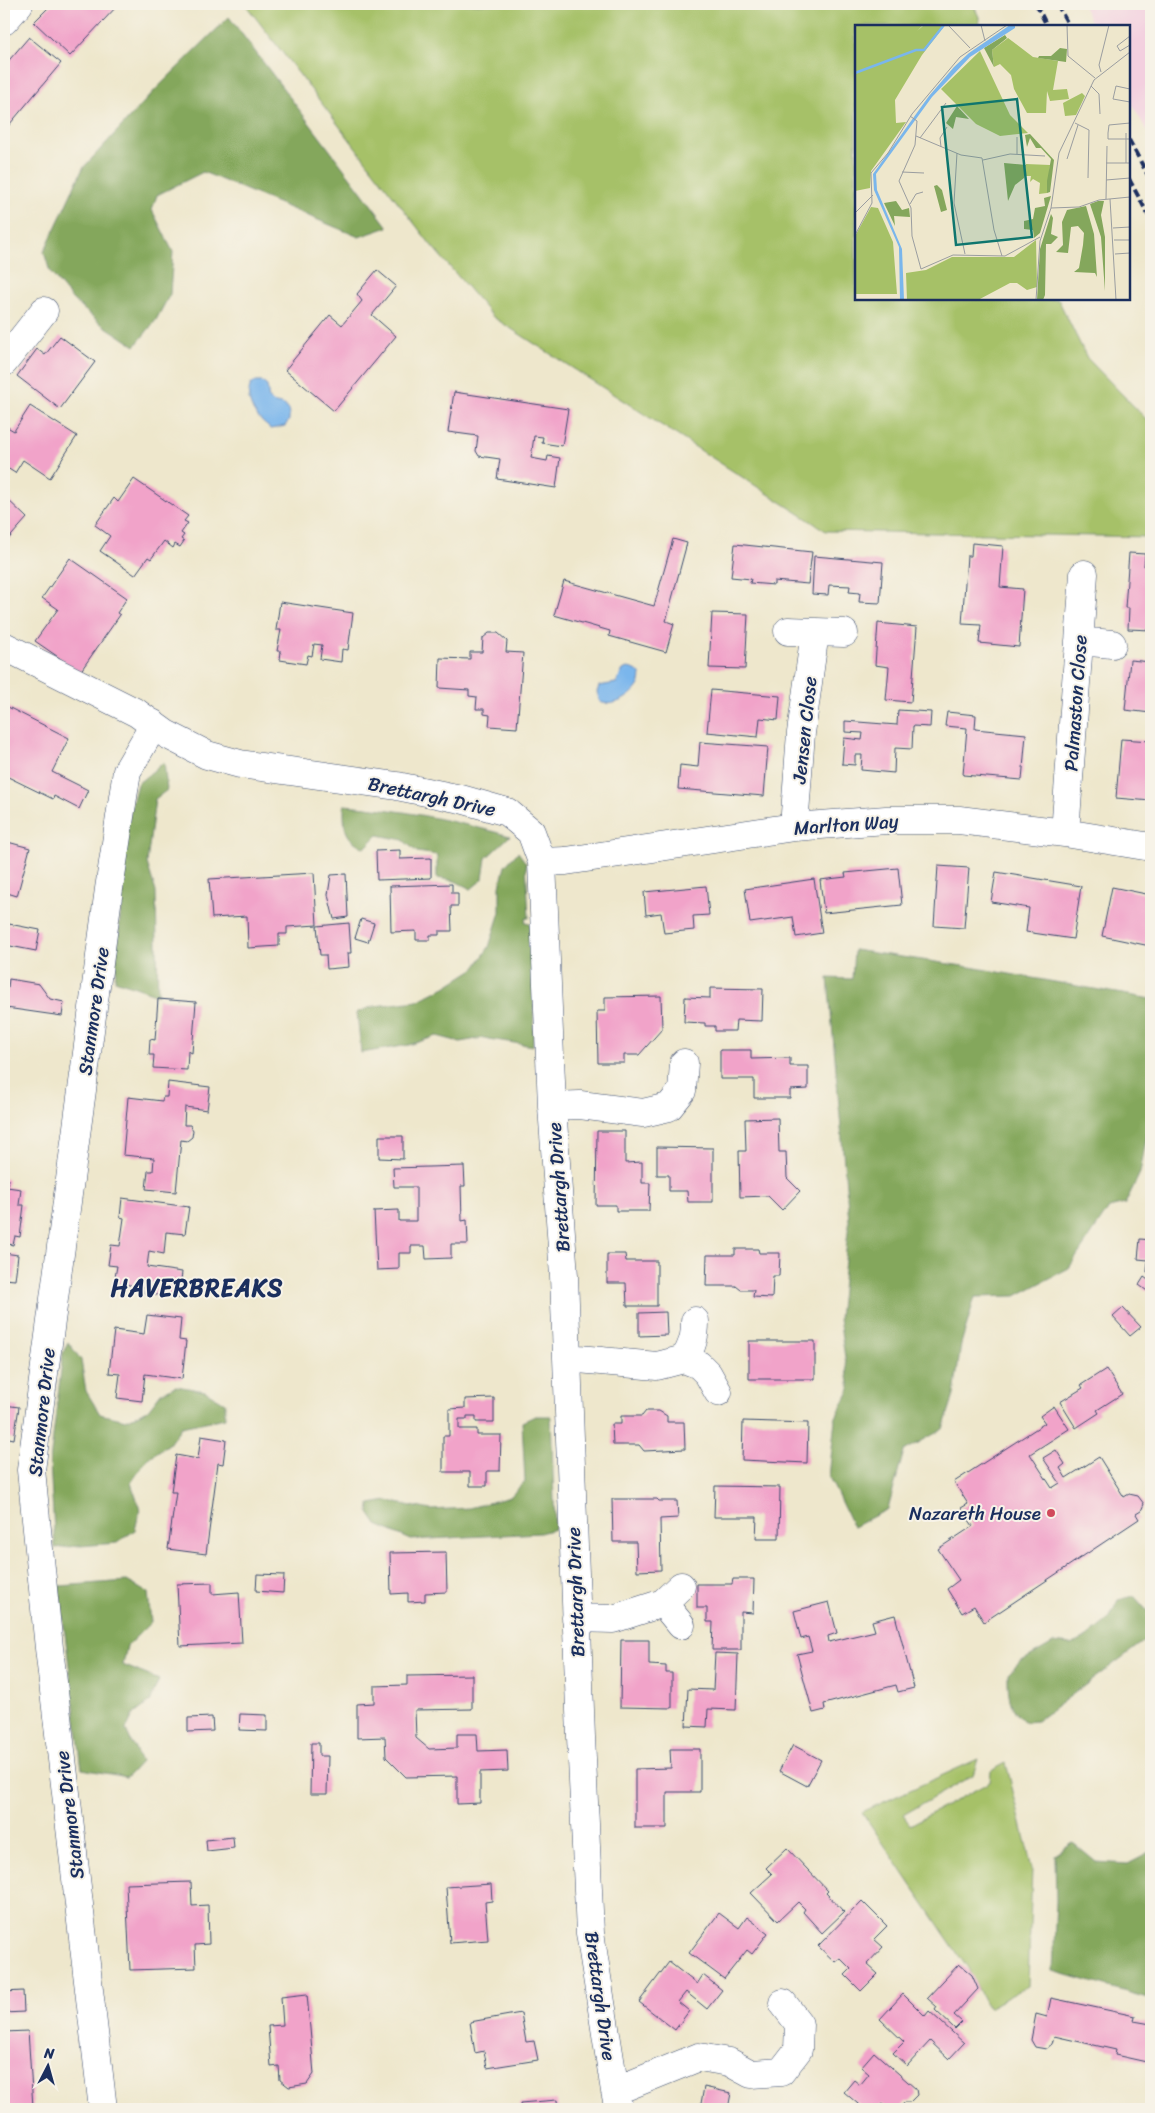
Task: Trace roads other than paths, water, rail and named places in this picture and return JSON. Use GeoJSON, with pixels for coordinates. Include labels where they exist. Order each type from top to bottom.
{"type":"FeatureCollection","features":[{"type":"Feature","properties":{"kind":"street"},"geometry":{"type":"LineString","coordinates":[[4,20],[19,4]]}},
{"type":"Feature","properties":{"kind":"street"},"geometry":{"type":"LineString","coordinates":[[4,362],[44,311]]}},
{"type":"Feature","properties":{"kind":"street","name":"Palmaston Close"},"geometry":{"type":"LineString","coordinates":[[1065,833],[1084,574]]}},
{"type":"Feature","properties":{"kind":"street"},"geometry":{"type":"LineString","coordinates":[[788,631],[844,634]]}},
{"type":"Feature","properties":{"kind":"street","name":"Jensen Close"},"geometry":{"type":"LineString","coordinates":[[794,827],[801,733],[815,632]]}},
{"type":"Feature","properties":{"kind":"street"},"geometry":{"type":"LineString","coordinates":[[1079,641],[1112,644]]}},
{"type":"Feature","properties":{"kind":"street","name":"Brettargh Drive"},"geometry":{"type":"LineString","coordinates":[[4,646],[137,713],[166,734],[207,754],[240,764],[397,786],[461,798],[507,812],[531,832],[542,862],[552,1106],[564,1276],[576,1618],[590,1933],[617,2100]]}},
{"type":"Feature","properties":{"kind":"street","name":"Stanmore Drive"},"geometry":{"type":"LineString","coordinates":[[103,2109],[49,1648],[31,1470],[109,889],[126,780],[128,771],[148,735],[152,723]]}},
{"type":"Feature","properties":{"kind":"street","name":"Marlton Way"},"geometry":{"type":"LineString","coordinates":[[542,862],[566,861],[794,827],[886,820],[960,820],[1065,833],[1151,847]]}},
{"type":"Feature","properties":{"kind":"street"},"geometry":{"type":"LineString","coordinates":[[552,1106],[580,1105],[642,1112],[670,1107],[682,1092],[684,1063]]}},
{"type":"Feature","properties":{"kind":"street"},"geometry":{"type":"LineString","coordinates":[[684,1359],[691,1348],[695,1321]]}},
{"type":"Feature","properties":{"kind":"street"},"geometry":{"type":"LineString","coordinates":[[567,1358],[656,1366],[684,1359],[699,1365],[718,1392]]}},
{"type":"Feature","properties":{"kind":"street"},"geometry":{"type":"LineString","coordinates":[[576,1618],[613,1619],[672,1594],[681,1625]]}},
{"type":"Feature","properties":{"kind":"street"},"geometry":{"type":"LineString","coordinates":[[617,2100],[699,2057],[729,2062],[751,2074],[781,2072],[798,2050],[799,2024],[783,2003]]}},
{"type":"Feature","properties":{"kind":"water"},"geometry":{"type":"Polygon","coordinates":[[[262,382],[267,386],[269,397],[272,401],[285,405],[289,413],[289,420],[285,426],[271,429],[256,415],[250,404],[249,397],[251,384],[262,382]]]}},
{"type":"Feature","properties":{"kind":"water"},"geometry":{"type":"Polygon","coordinates":[[[627,668],[637,671],[640,676],[640,683],[635,690],[619,701],[609,704],[600,702],[597,692],[599,686],[616,683],[623,670],[627,668]]]}},
{"type":"Feature","properties":{"kind":"railway"},"geometry":{"type":"LineString","coordinates":[[1036,4],[1046,25]]}},
{"type":"Feature","properties":{"kind":"railway"},"geometry":{"type":"LineString","coordinates":[[1057,4],[1068,25]]}},
{"type":"Feature","properties":{"kind":"railway"},"geometry":{"type":"LineString","coordinates":[[1130,142],[1151,181]]}},
{"type":"Feature","properties":{"kind":"railway"},"geometry":{"type":"LineString","coordinates":[[1130,181],[1151,220]]}},
{"type":"Feature","properties":{"kind":"place","name":"Nazareth House"},"geometry":{"type":"Point","coordinates":[1051,1513]}},
{"type":"Feature","properties":{"kind":"district","name":"HAVERBREAKS"},"geometry":{"type":"Point","coordinates":[197,1288]}}]}
